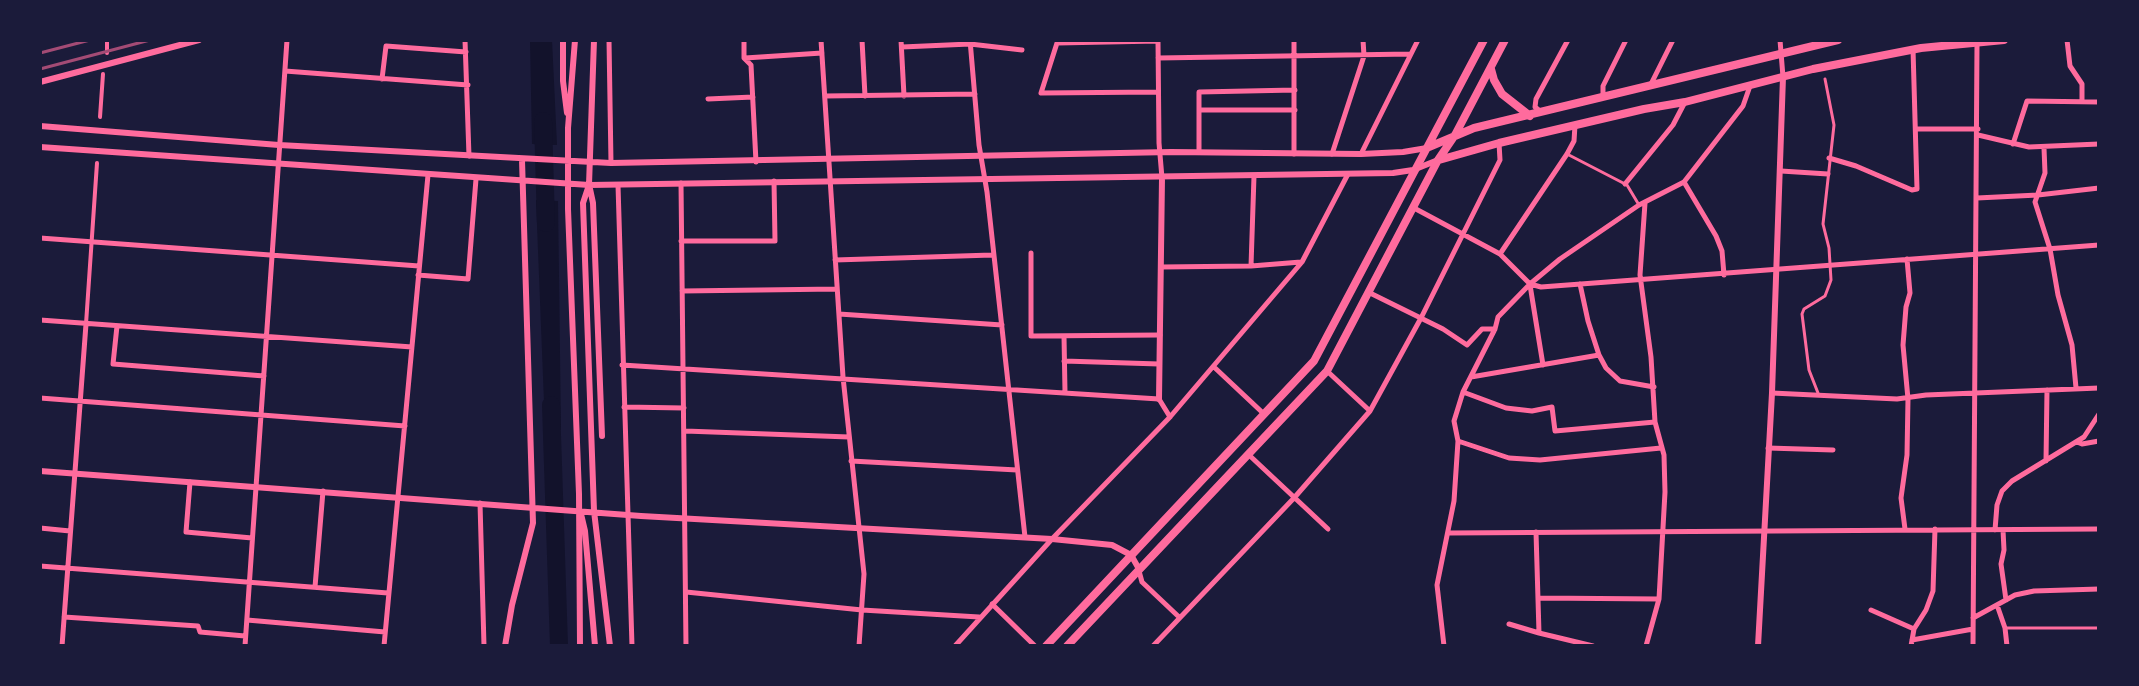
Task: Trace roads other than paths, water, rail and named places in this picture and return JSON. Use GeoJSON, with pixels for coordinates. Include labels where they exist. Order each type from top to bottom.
{"type":"FeatureCollection","features":[{"type":"Feature","properties":{"kind":"main road"},"geometry":{"type":"LineString","coordinates":[[1046,646],[1314,361],[1484,40]]}},
{"type":"Feature","properties":{"kind":"main road"},"geometry":{"type":"LineString","coordinates":[[1067,646],[1327,371],[1505,40]]}},
{"type":"Feature","properties":{"kind":"main road"},"geometry":{"type":"LineString","coordinates":[[1427,148],[1455,135],[1838,40]]}},
{"type":"Feature","properties":{"kind":"main road"},"geometry":{"type":"LineString","coordinates":[[1438,160],[1575,124],[1685,102],[1936,43],[2004,40]]}},
{"type":"Feature","properties":{"kind":"main road"},"geometry":{"type":"LineString","coordinates":[[1491,68],[1502,94],[1530,116]]}},
{"type":"Feature","properties":{"kind":"street"},"geometry":{"type":"LineString","coordinates":[[107,40],[107,53]]}},
{"type":"Feature","properties":{"kind":"street"},"geometry":{"type":"LineString","coordinates":[[40,82],[199,40]]}},
{"type":"Feature","properties":{"kind":"street"},"geometry":{"type":"LineString","coordinates":[[245,646],[287,40]]}},
{"type":"Feature","properties":{"kind":"street"},"geometry":{"type":"LineString","coordinates":[[465,40],[469,156]]}},
{"type":"Feature","properties":{"kind":"street"},"geometry":{"type":"LineString","coordinates":[[563,40],[568,128]]}},
{"type":"Feature","properties":{"kind":"street"},"geometry":{"type":"LineString","coordinates":[[575,40],[568,128],[568,185],[580,510],[577,531],[580,646]]}},
{"type":"Feature","properties":{"kind":"street"},"geometry":{"type":"LineString","coordinates":[[594,40],[589,185],[593,203],[602,436]]}},
{"type":"Feature","properties":{"kind":"street"},"geometry":{"type":"LineString","coordinates":[[609,40],[611,163]]}},
{"type":"Feature","properties":{"kind":"street"},"geometry":{"type":"LineString","coordinates":[[744,40],[744,58],[751,65],[756,162]]}},
{"type":"Feature","properties":{"kind":"street"},"geometry":{"type":"LineString","coordinates":[[821,40],[843,377],[864,574],[859,646]]}},
{"type":"Feature","properties":{"kind":"street"},"geometry":{"type":"LineString","coordinates":[[862,40],[865,96]]}},
{"type":"Feature","properties":{"kind":"street"},"geometry":{"type":"LineString","coordinates":[[1158,92],[1041,93],[1057,43],[1158,40],[1162,178],[1159,399],[1170,417]]}},
{"type":"Feature","properties":{"kind":"street"},"geometry":{"type":"LineString","coordinates":[[1294,40],[1294,154]]}},
{"type":"Feature","properties":{"kind":"street"},"geometry":{"type":"LineString","coordinates":[[1332,154],[1364,56],[1363,40]]}},
{"type":"Feature","properties":{"kind":"street"},"geometry":{"type":"LineString","coordinates":[[1361,154],[1418,40]]}},
{"type":"Feature","properties":{"kind":"street"},"geometry":{"type":"LineString","coordinates":[[1542,113],[1535,107],[1536,99],[1568,40]]}},
{"type":"Feature","properties":{"kind":"street"},"geometry":{"type":"LineString","coordinates":[[1603,98],[1603,86],[1626,40]]}},
{"type":"Feature","properties":{"kind":"street"},"geometry":{"type":"LineString","coordinates":[[1651,84],[1673,40]]}},
{"type":"Feature","properties":{"kind":"street"},"geometry":{"type":"LineString","coordinates":[[1758,646],[1781,171],[1783,77],[1780,40]]}},
{"type":"Feature","properties":{"kind":"street"},"geometry":{"type":"LineString","coordinates":[[2067,40],[2070,66],[2082,84],[2082,101]]}},
{"type":"Feature","properties":{"kind":"street"},"geometry":{"type":"LineString","coordinates":[[904,96],[901,44],[970,42],[1022,50]]}},
{"type":"Feature","properties":{"kind":"street"},"geometry":{"type":"LineString","coordinates":[[970,42],[1025,537]]}},
{"type":"Feature","properties":{"kind":"street"},"geometry":{"type":"LineString","coordinates":[[1973,646],[1977,43]]}},
{"type":"Feature","properties":{"kind":"street"},"geometry":{"type":"LineString","coordinates":[[382,79],[386,46],[466,52]]}},
{"type":"Feature","properties":{"kind":"street"},"geometry":{"type":"LineString","coordinates":[[1829,158],[1912,190],[1917,189],[1913,49]]}},
{"type":"Feature","properties":{"kind":"street"},"geometry":{"type":"LineString","coordinates":[[744,58],[822,53]]}},
{"type":"Feature","properties":{"kind":"street"},"geometry":{"type":"LineString","coordinates":[[1158,58],[1410,54]]}},
{"type":"Feature","properties":{"kind":"street"},"geometry":{"type":"LineString","coordinates":[[285,71],[468,85]]}},
{"type":"Feature","properties":{"kind":"street"},"geometry":{"type":"LineString","coordinates":[[100,117],[103,74]]}},
{"type":"Feature","properties":{"kind":"street"},"geometry":{"type":"LineString","coordinates":[[1444,646],[1437,585],[1449,533],[1458,441],[1454,421],[1463,392],[1498,317],[1560,259],[1642,204],[1684,182],[1743,106],[1751,85]]}},
{"type":"Feature","properties":{"kind":"street"},"geometry":{"type":"LineString","coordinates":[[1199,152],[1199,92],[1295,90]]}},
{"type":"Feature","properties":{"kind":"street"},"geometry":{"type":"LineString","coordinates":[[825,96],[975,94]]}},
{"type":"Feature","properties":{"kind":"street"},"geometry":{"type":"LineString","coordinates":[[708,99],[753,97]]}},
{"type":"Feature","properties":{"kind":"street"},"geometry":{"type":"LineString","coordinates":[[2013,144],[2027,101],[2099,102]]}},
{"type":"Feature","properties":{"kind":"street"},"geometry":{"type":"LineString","coordinates":[[1625,184],[1673,125],[1685,102]]}},
{"type":"Feature","properties":{"kind":"street"},"geometry":{"type":"LineString","coordinates":[[1199,110],[1295,110]]}},
{"type":"Feature","properties":{"kind":"street"},"geometry":{"type":"LineString","coordinates":[[1500,254],[1567,154],[1574,141],[1575,124]]}},
{"type":"Feature","properties":{"kind":"street"},"geometry":{"type":"LineString","coordinates":[[40,126],[279,145],[611,163],[1199,152],[1361,154],[1427,148]]}},
{"type":"Feature","properties":{"kind":"street"},"geometry":{"type":"LineString","coordinates":[[1916,129],[1978,132],[2013,144],[2044,148],[2099,144]]}},
{"type":"Feature","properties":{"kind":"street"},"geometry":{"type":"LineString","coordinates":[[1153,646],[1294,498],[1370,411],[1421,318],[1500,160],[1499,143]]}},
{"type":"Feature","properties":{"kind":"street"},"geometry":{"type":"LineString","coordinates":[[40,147],[568,185],[1393,173],[1413,170],[1438,160]]}},
{"type":"Feature","properties":{"kind":"street"},"geometry":{"type":"LineString","coordinates":[[2044,148],[2045,173],[2035,202],[2050,249],[2072,345],[2076,388]]}},
{"type":"Feature","properties":{"kind":"street"},"geometry":{"type":"LineString","coordinates":[[505,646],[533,523],[522,160]]}},
{"type":"Feature","properties":{"kind":"street"},"geometry":{"type":"LineString","coordinates":[[62,646],[97,163]]}},
{"type":"Feature","properties":{"kind":"street"},"geometry":{"type":"LineString","coordinates":[[1781,171],[1828,174]]}},
{"type":"Feature","properties":{"kind":"street"},"geometry":{"type":"LineString","coordinates":[[955,646],[1052,539],[1170,417],[1302,262],[1348,173]]}},
{"type":"Feature","properties":{"kind":"street"},"geometry":{"type":"LineString","coordinates":[[384,646],[428,175]]}},
{"type":"Feature","properties":{"kind":"street"},"geometry":{"type":"LineString","coordinates":[[1251,266],[1254,176]]}},
{"type":"Feature","properties":{"kind":"street"},"geometry":{"type":"LineString","coordinates":[[418,275],[468,279],[476,179]]}},
{"type":"Feature","properties":{"kind":"street"},"geometry":{"type":"LineString","coordinates":[[681,241],[775,241],[774,181]]}},
{"type":"Feature","properties":{"kind":"street"},"geometry":{"type":"LineString","coordinates":[[1684,182],[1716,236],[1722,251],[1724,275]]}},
{"type":"Feature","properties":{"kind":"street"},"geometry":{"type":"LineString","coordinates":[[681,183],[686,646]]}},
{"type":"Feature","properties":{"kind":"street"},"geometry":{"type":"LineString","coordinates":[[589,185],[583,203],[594,511],[610,646]]}},
{"type":"Feature","properties":{"kind":"street"},"geometry":{"type":"LineString","coordinates":[[618,185],[632,646]]}},
{"type":"Feature","properties":{"kind":"street"},"geometry":{"type":"LineString","coordinates":[[1977,198],[2099,188]]}},
{"type":"Feature","properties":{"kind":"street"},"geometry":{"type":"LineString","coordinates":[[1642,204],[1641,280],[1654,387],[1655,422],[1664,455],[1664,530],[1659,599],[1646,646]]}},
{"type":"Feature","properties":{"kind":"street"},"geometry":{"type":"LineString","coordinates":[[1414,208],[1500,254],[1530,284],[1541,287],[2099,245]]}},
{"type":"Feature","properties":{"kind":"street"},"geometry":{"type":"LineString","coordinates":[[40,238],[419,266]]}},
{"type":"Feature","properties":{"kind":"street"},"geometry":{"type":"LineString","coordinates":[[1031,253],[1031,336],[1160,335]]}},
{"type":"Feature","properties":{"kind":"street"},"geometry":{"type":"LineString","coordinates":[[835,260],[992,255]]}},
{"type":"Feature","properties":{"kind":"street"},"geometry":{"type":"LineString","coordinates":[[1905,529],[1901,498],[1907,455],[1908,399],[1903,345],[1910,293],[1907,259]]}},
{"type":"Feature","properties":{"kind":"street"},"geometry":{"type":"LineString","coordinates":[[1161,267],[1302,262]]}},
{"type":"Feature","properties":{"kind":"street"},"geometry":{"type":"LineString","coordinates":[[1530,284],[1543,365]]}},
{"type":"Feature","properties":{"kind":"street"},"geometry":{"type":"LineString","coordinates":[[1580,284],[1599,355],[1606,368],[1620,381],[1654,387]]}},
{"type":"Feature","properties":{"kind":"street"},"geometry":{"type":"LineString","coordinates":[[682,291],[837,289]]}},
{"type":"Feature","properties":{"kind":"street"},"geometry":{"type":"LineString","coordinates":[[1370,293],[1467,345],[1482,329],[1495,329]]}},
{"type":"Feature","properties":{"kind":"street"},"geometry":{"type":"LineString","coordinates":[[839,314],[1002,325]]}},
{"type":"Feature","properties":{"kind":"street"},"geometry":{"type":"LineString","coordinates":[[40,320],[412,347]]}},
{"type":"Feature","properties":{"kind":"street"},"geometry":{"type":"LineString","coordinates":[[117,326],[113,364],[264,376]]}},
{"type":"Feature","properties":{"kind":"street"},"geometry":{"type":"LineString","coordinates":[[1064,336],[1065,392]]}},
{"type":"Feature","properties":{"kind":"street"},"geometry":{"type":"LineString","coordinates":[[1471,377],[1599,355]]}},
{"type":"Feature","properties":{"kind":"street"},"geometry":{"type":"LineString","coordinates":[[1064,361],[1159,364]]}},
{"type":"Feature","properties":{"kind":"street"},"geometry":{"type":"LineString","coordinates":[[622,365],[1159,399]]}},
{"type":"Feature","properties":{"kind":"street"},"geometry":{"type":"LineString","coordinates":[[1214,367],[1264,414]]}},
{"type":"Feature","properties":{"kind":"street"},"geometry":{"type":"LineString","coordinates":[[1327,371],[1370,411]]}},
{"type":"Feature","properties":{"kind":"street"},"geometry":{"type":"LineString","coordinates":[[1772,393],[1908,399],[1974,392],[2099,388]]}},
{"type":"Feature","properties":{"kind":"street"},"geometry":{"type":"LineString","coordinates":[[2046,461],[2047,390]]}},
{"type":"Feature","properties":{"kind":"street"},"geometry":{"type":"LineString","coordinates":[[1463,392],[1506,408],[1532,411],[1552,407],[1555,431],[1655,422]]}},
{"type":"Feature","properties":{"kind":"street"},"geometry":{"type":"LineString","coordinates":[[40,398],[405,426]]}},
{"type":"Feature","properties":{"kind":"street"},"geometry":{"type":"LineString","coordinates":[[624,407],[684,408]]}},
{"type":"Feature","properties":{"kind":"street"},"geometry":{"type":"LineString","coordinates":[[2006,600],[2001,564],[2004,550],[1997,505],[2002,491],[2012,481],[2084,437],[2099,414]]}},
{"type":"Feature","properties":{"kind":"street"},"geometry":{"type":"LineString","coordinates":[[685,431],[849,437]]}},
{"type":"Feature","properties":{"kind":"street"},"geometry":{"type":"LineString","coordinates":[[1458,441],[1509,458],[1540,460],[1661,448]]}},
{"type":"Feature","properties":{"kind":"street"},"geometry":{"type":"LineString","coordinates":[[2077,442],[2099,441]]}},
{"type":"Feature","properties":{"kind":"street"},"geometry":{"type":"LineString","coordinates":[[1768,448],[1833,450]]}},
{"type":"Feature","properties":{"kind":"street"},"geometry":{"type":"LineString","coordinates":[[1248,454],[1328,529]]}},
{"type":"Feature","properties":{"kind":"street"},"geometry":{"type":"LineString","coordinates":[[851,461],[1017,470]]}},
{"type":"Feature","properties":{"kind":"street"},"geometry":{"type":"LineString","coordinates":[[40,471],[628,515],[1025,537],[1112,545],[1131,555],[1142,582],[1179,617]]}},
{"type":"Feature","properties":{"kind":"street"},"geometry":{"type":"LineString","coordinates":[[190,482],[186,532],[252,538]]}},
{"type":"Feature","properties":{"kind":"street"},"geometry":{"type":"LineString","coordinates":[[315,587],[323,491]]}},
{"type":"Feature","properties":{"kind":"street"},"geometry":{"type":"LineString","coordinates":[[480,502],[484,646]]}},
{"type":"Feature","properties":{"kind":"street"},"geometry":{"type":"LineString","coordinates":[[580,510],[585,531],[595,646]]}},
{"type":"Feature","properties":{"kind":"street"},"geometry":{"type":"LineString","coordinates":[[40,528],[70,531]]}},
{"type":"Feature","properties":{"kind":"street"},"geometry":{"type":"LineString","coordinates":[[1935,529],[1933,591],[1914,629],[1912,643],[1973,629]]}},
{"type":"Feature","properties":{"kind":"street"},"geometry":{"type":"LineString","coordinates":[[1449,533],[2099,529]]}},
{"type":"Feature","properties":{"kind":"street"},"geometry":{"type":"LineString","coordinates":[[1536,532],[1539,633]]}},
{"type":"Feature","properties":{"kind":"street"},"geometry":{"type":"LineString","coordinates":[[40,566],[388,593]]}},
{"type":"Feature","properties":{"kind":"street"},"geometry":{"type":"LineString","coordinates":[[1973,618],[2015,595],[2034,591],[2099,589]]}},
{"type":"Feature","properties":{"kind":"street"},"geometry":{"type":"LineString","coordinates":[[686,592],[862,610],[979,617]]}},
{"type":"Feature","properties":{"kind":"street"},"geometry":{"type":"LineString","coordinates":[[1539,598],[1659,599]]}},
{"type":"Feature","properties":{"kind":"street"},"geometry":{"type":"LineString","coordinates":[[992,604],[1035,646]]}},
{"type":"Feature","properties":{"kind":"street"},"geometry":{"type":"LineString","coordinates":[[1997,605],[2007,646]]}},
{"type":"Feature","properties":{"kind":"street"},"geometry":{"type":"LineString","coordinates":[[1871,610],[1914,629]]}},
{"type":"Feature","properties":{"kind":"street"},"geometry":{"type":"LineString","coordinates":[[64,617],[198,626],[200,632],[245,636]]}},
{"type":"Feature","properties":{"kind":"street"},"geometry":{"type":"LineString","coordinates":[[247,620],[385,632]]}},
{"type":"Feature","properties":{"kind":"street"},"geometry":{"type":"LineString","coordinates":[[1509,624],[1556,639],[1593,646]]}},
{"type":"Feature","properties":{"kind":"street"},"geometry":{"type":"LineString","coordinates":[[1552,646],[1556,639]]}},
{"type":"Feature","properties":{"kind":"lane"},"geometry":{"type":"LineString","coordinates":[[1818,394],[1809,370],[1802,314],[1804,309],[1825,296],[1831,280],[1823,224],[1834,125],[1825,79]]}},
{"type":"Feature","properties":{"kind":"lane"},"geometry":{"type":"LineString","coordinates":[[1567,154],[1625,184],[1642,204]]}},
{"type":"Feature","properties":{"kind":"lane"},"geometry":{"type":"LineString","coordinates":[[2005,628],[2099,628]]}},
{"type":"Feature","properties":{"kind":"waterway"},"geometry":{"type":"LineString","coordinates":[[543,121],[546,223]]}},
{"type":"Feature","properties":{"kind":"waterway"},"geometry":{"type":"LineString","coordinates":[[551,405],[559,646]]}},
{"type":"Feature","properties":{"kind":"railway"},"geometry":{"type":"LineString","coordinates":[[40,53],[90,40]]}},
{"type":"Feature","properties":{"kind":"railway"},"geometry":{"type":"LineString","coordinates":[[40,69],[150,40]]}}]}
